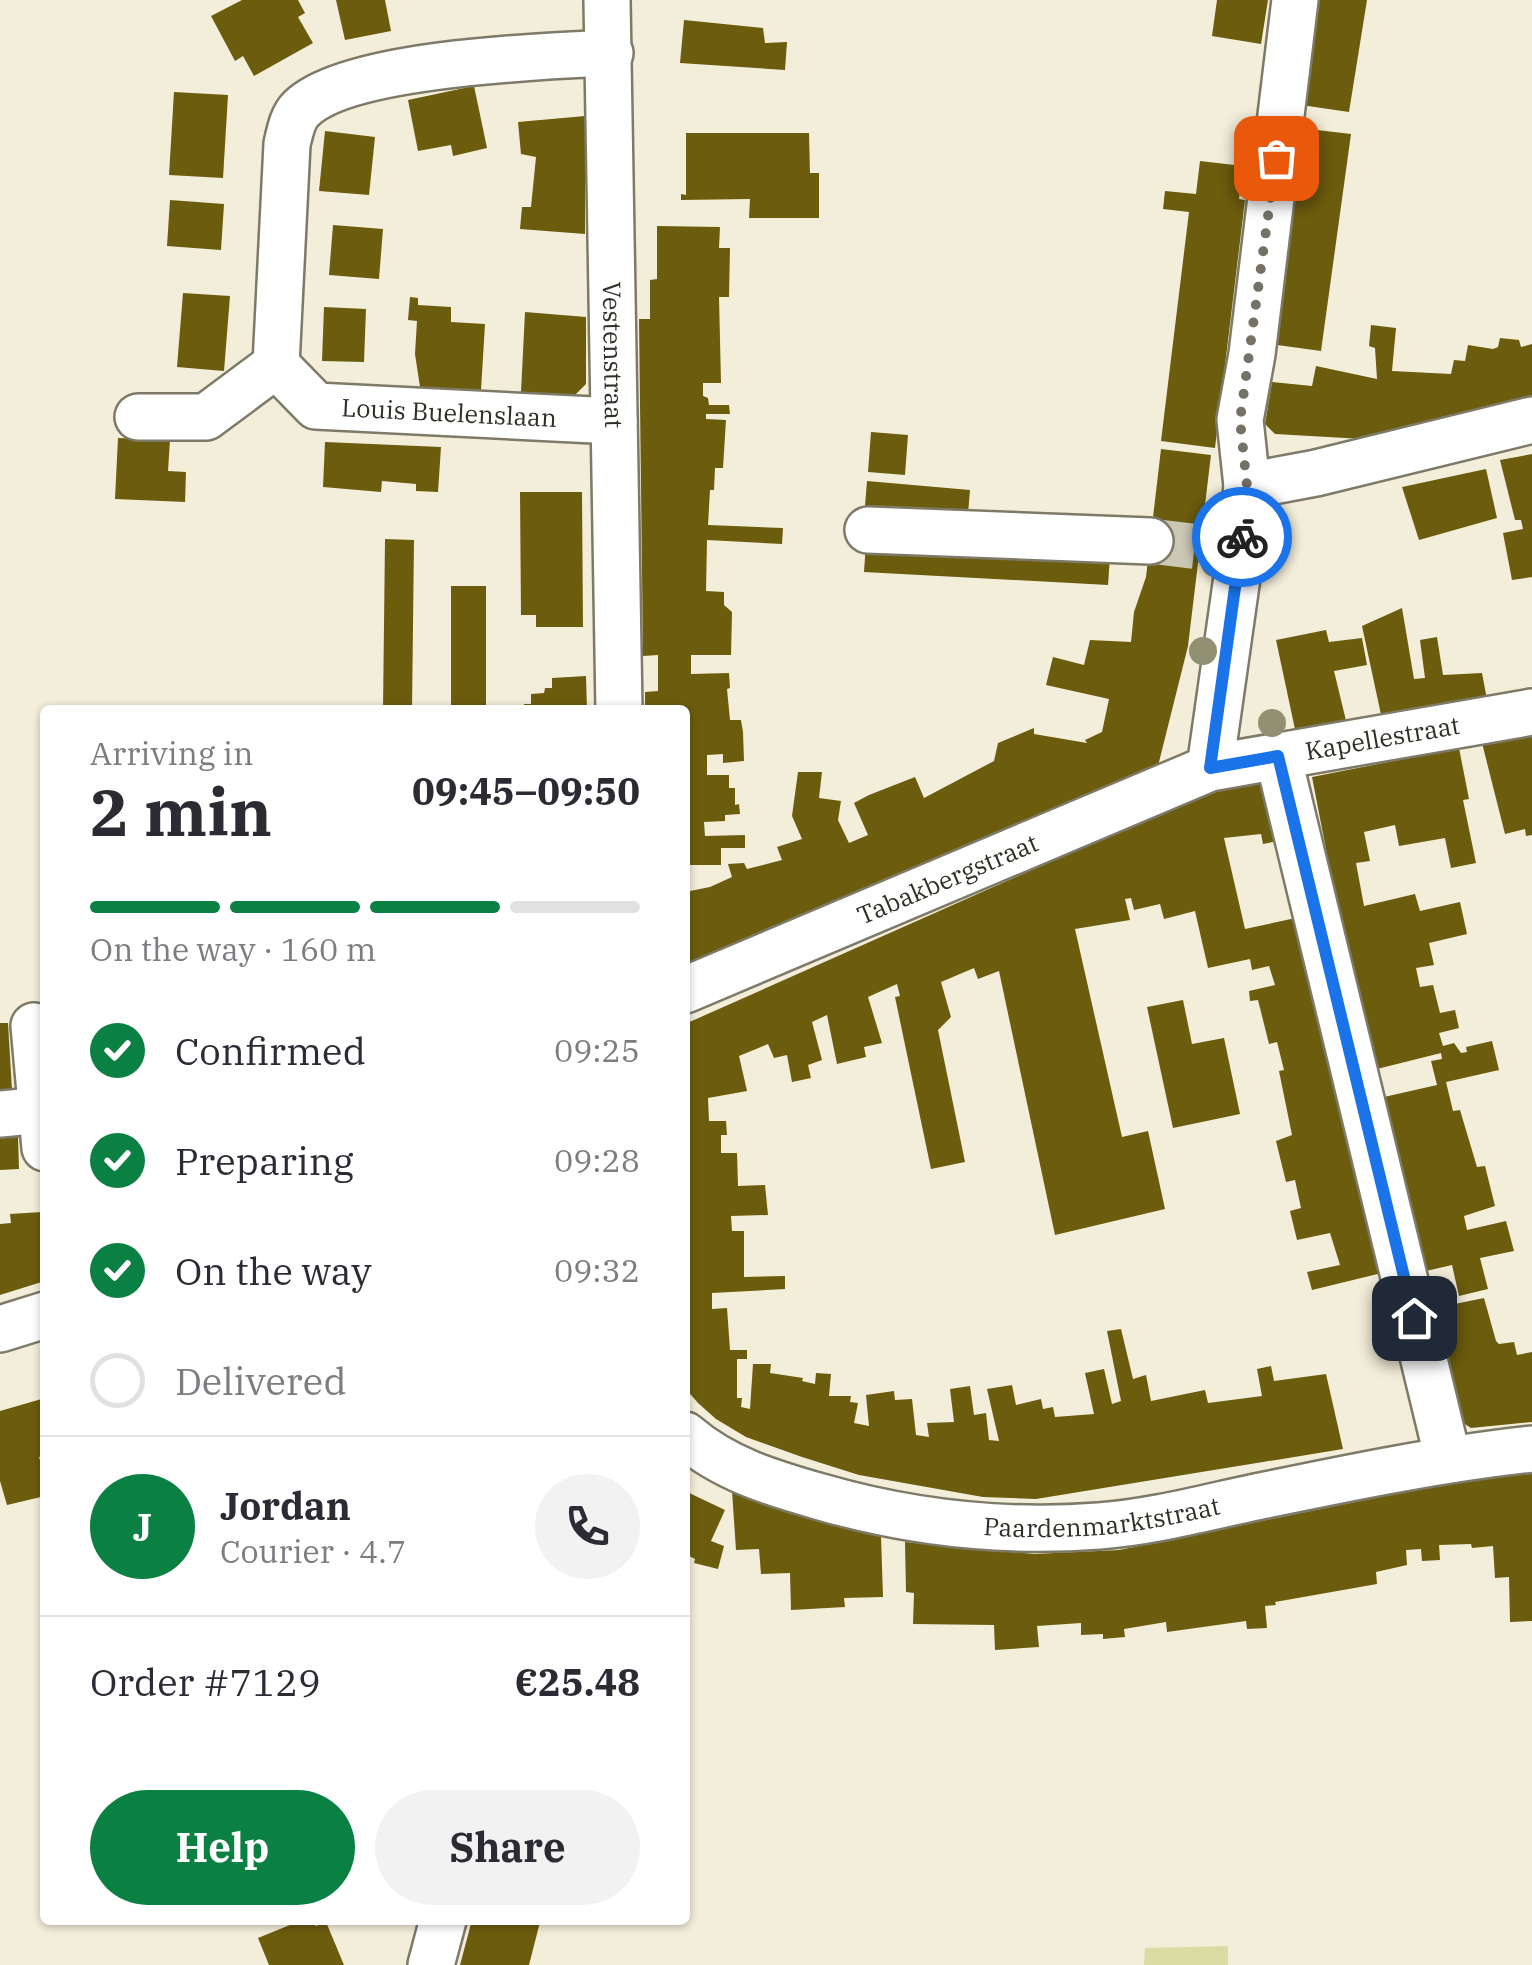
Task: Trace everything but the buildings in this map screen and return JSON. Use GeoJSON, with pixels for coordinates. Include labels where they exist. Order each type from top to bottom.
{"type":"FeatureCollection","features":[{"type":"Feature","properties":{"kind":"street","name":"Vestenstraat"},"geometry":{"type":"LineString","coordinates":[[607,0],[620,705]]}},
{"type":"Feature","properties":{"kind":"street"},"geometry":{"type":"LineString","coordinates":[[1210,768],[1220,551],[1247,486],[1240,420],[1252,354],[1296,0]]}},
{"type":"Feature","properties":{"kind":"street"},"geometry":{"type":"LineString","coordinates":[[138,417],[206,418],[276,365],[286,144],[292,122],[302,108],[326,93],[352,84],[419,70],[487,59],[610,53]]}},
{"type":"Feature","properties":{"kind":"street","name":"Louis Buelenslaan"},"geometry":{"type":"LineString","coordinates":[[276,365],[316,406],[614,421]]}},
{"type":"Feature","properties":{"kind":"street"},"geometry":{"type":"LineString","coordinates":[[1247,486],[1316,474],[1532,420]]}},
{"type":"Feature","properties":{"kind":"street"},"geometry":{"type":"LineString","coordinates":[[868,530],[1150,540]]}},
{"type":"Feature","properties":{"kind":"street","name":"Kapellestraat"},"geometry":{"type":"LineString","coordinates":[[1210,768],[1532,712]]}},
{"type":"Feature","properties":{"kind":"street"},"geometry":{"type":"LineString","coordinates":[[1278,756],[1448,1460]]}},
{"type":"Feature","properties":{"kind":"street","name":"Tabakbergstraat"},"geometry":{"type":"LineString","coordinates":[[690,988],[1210,768]]}},
{"type":"Feature","properties":{"kind":"street"},"geometry":{"type":"LineString","coordinates":[[29,1124],[34,1026]]}},
{"type":"Feature","properties":{"kind":"street"},"geometry":{"type":"LineString","coordinates":[[0,1328],[40,1316]]}},
{"type":"Feature","properties":{"kind":"street","name":"Paardenmarktstraat"},"geometry":{"type":"LineString","coordinates":[[690,1439],[702,1450],[759,1480],[860,1508],[952,1525],[1100,1526],[1448,1460],[1532,1449]]}},
{"type":"Feature","properties":{"kind":"street"},"geometry":{"type":"LineString","coordinates":[[431,1965],[442,1925]]}},
{"type":"Feature","properties":{"kind":"green space"},"geometry":{"type":"Polygon","coordinates":[[[1228,1946],[1228,1965],[1144,1965],[1145,1948],[1228,1946]]]}},
{"type":"Feature","properties":{"kind":"tunnel"},"geometry":{"type":"LineString","coordinates":[[1150,541],[1200,547]]}},
{"type":"Feature","properties":{"kind":"way so far"},"geometry":{"type":"LineString","coordinates":[[1242,537],[1247,486],[1240,420],[1276,158]]}},
{"type":"Feature","properties":{"kind":"route"},"geometry":{"type":"LineString","coordinates":[[1242,537],[1210,768],[1278,756],[1414,1318]]}}]}
